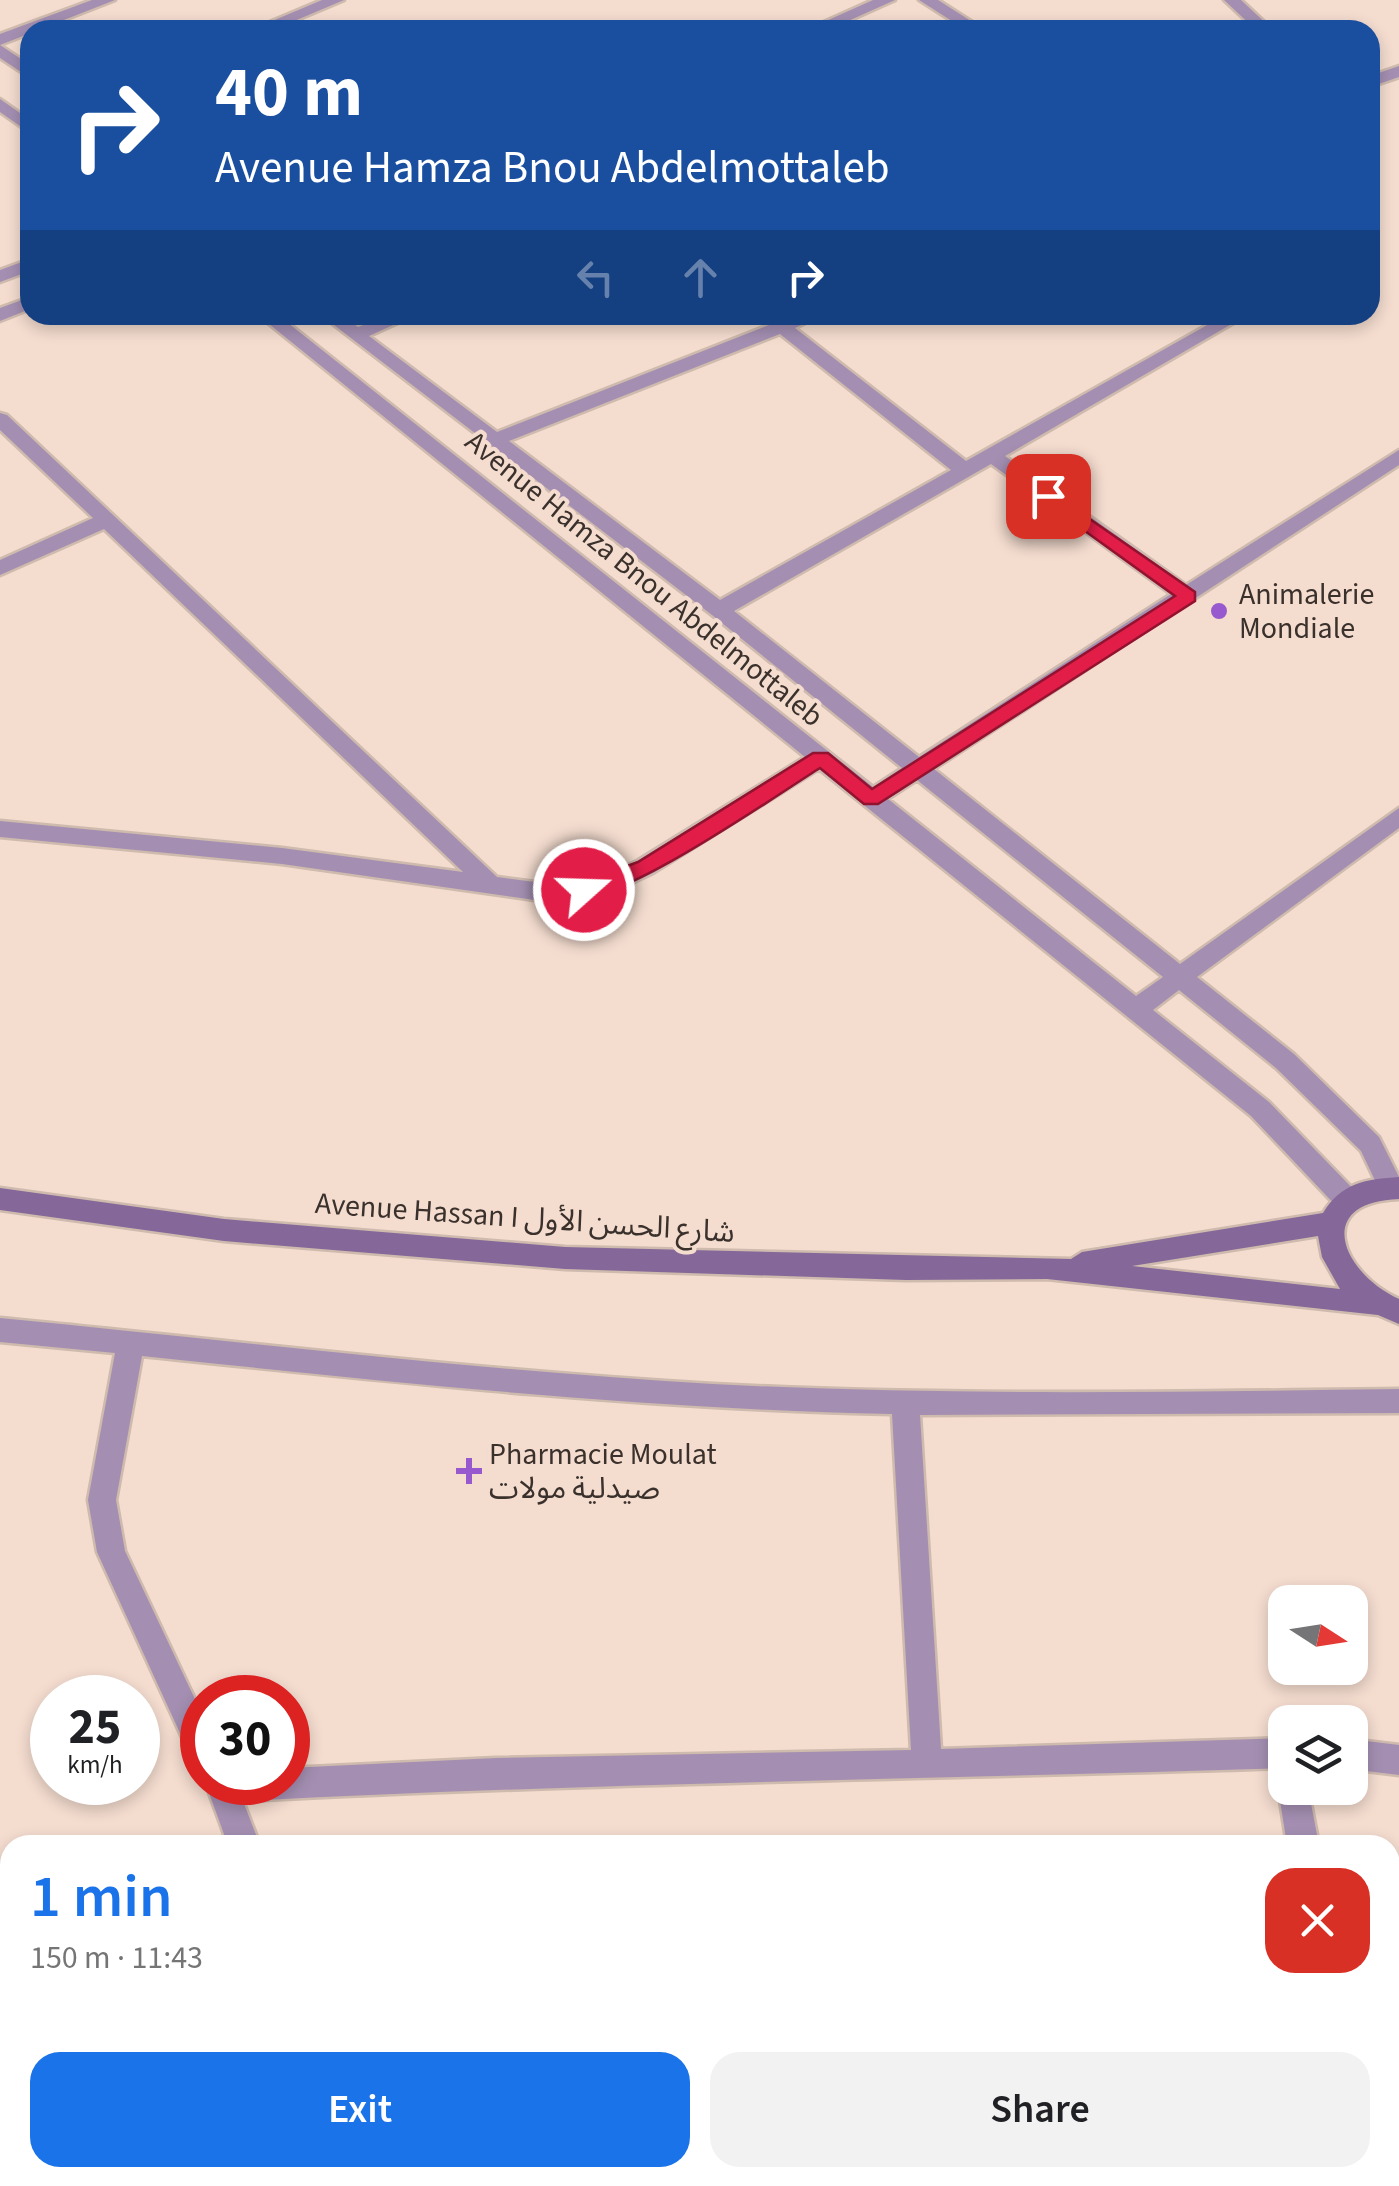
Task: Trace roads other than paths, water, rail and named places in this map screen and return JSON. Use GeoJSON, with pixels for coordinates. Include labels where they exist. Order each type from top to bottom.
{"type":"FeatureCollection","features":[{"type":"Feature","properties":{"kind":"main road","name":"Avenue Hassan I شارع الحسن الأول"},"geometry":{"type":"LineString","coordinates":[[1047,1268],[1340,1212],[1368,1191],[1395,1188]]}},
{"type":"Feature","properties":{"kind":"main road","name":"Avenue Hassan I شارع الحسن الأول"},"geometry":{"type":"LineString","coordinates":[[0,1199],[224,1230],[565,1258],[869,1268],[1047,1268],[1387,1308]]}},
{"type":"Feature","properties":{"kind":"main road"},"geometry":{"type":"LineString","coordinates":[[1340,1212],[1329,1244],[1337,1267],[1352,1288],[1387,1308]]}},
{"type":"Feature","properties":{"kind":"street"},"geometry":{"type":"LineString","coordinates":[[54,20],[107,0]]}},
{"type":"Feature","properties":{"kind":"street"},"geometry":{"type":"LineString","coordinates":[[285,20],[336,0]]}},
{"type":"Feature","properties":{"kind":"street"},"geometry":{"type":"LineString","coordinates":[[838,20],[887,0]]}},
{"type":"Feature","properties":{"kind":"street"},"geometry":{"type":"LineString","coordinates":[[927,0],[960,20]]}},
{"type":"Feature","properties":{"kind":"street"},"geometry":{"type":"LineString","coordinates":[[1232,0],[1254,20]]}},
{"type":"Feature","properties":{"kind":"street"},"geometry":{"type":"LineString","coordinates":[[0,50],[20,66]]}},
{"type":"Feature","properties":{"kind":"street","name":"Avenue Hamza Bnou Abdelmottaleb"},"geometry":{"type":"LineString","coordinates":[[279,325],[1260,1109],[1340,1212]]}},
{"type":"Feature","properties":{"kind":"street"},"geometry":{"type":"LineString","coordinates":[[343,325],[719,610],[1183,977],[1343,1114],[1370,1144],[1395,1188]]}},
{"type":"Feature","properties":{"kind":"street"},"geometry":{"type":"LineString","coordinates":[[355,334],[379,325]]}},
{"type":"Feature","properties":{"kind":"street"},"geometry":{"type":"LineString","coordinates":[[495,440],[766,325]]}},
{"type":"Feature","properties":{"kind":"street"},"geometry":{"type":"LineString","coordinates":[[780,325],[964,470]]}},
{"type":"Feature","properties":{"kind":"street"},"geometry":{"type":"LineString","coordinates":[[719,610],[1221,325]]}},
{"type":"Feature","properties":{"kind":"street"},"geometry":{"type":"LineString","coordinates":[[0,419],[490,884]]}},
{"type":"Feature","properties":{"kind":"street"},"geometry":{"type":"LineString","coordinates":[[993,456],[1188,596]]}},
{"type":"Feature","properties":{"kind":"street"},"geometry":{"type":"LineString","coordinates":[[871,799],[1399,456]]}},
{"type":"Feature","properties":{"kind":"street"},"geometry":{"type":"LineString","coordinates":[[0,568],[106,520]]}},
{"type":"Feature","properties":{"kind":"street"},"geometry":{"type":"LineString","coordinates":[[0,829],[282,856],[536,890],[600,888],[645,867],[820,758]]}},
{"type":"Feature","properties":{"kind":"street"},"geometry":{"type":"LineString","coordinates":[[1135,1010],[1399,816]]}},
{"type":"Feature","properties":{"kind":"street"},"geometry":{"type":"LineString","coordinates":[[0,1330],[505,1382],[905,1403],[1399,1401]]}},
{"type":"Feature","properties":{"kind":"street"},"geometry":{"type":"LineString","coordinates":[[131,1342],[102,1500],[112,1552],[180,1699]]}},
{"type":"Feature","properties":{"kind":"street"},"geometry":{"type":"LineString","coordinates":[[905,1403],[926,1763]]}},
{"type":"Feature","properties":{"kind":"street"},"geometry":{"type":"LineString","coordinates":[[310,1781],[1268,1754]]}},
{"type":"Feature","properties":{"kind":"street"},"geometry":{"type":"LineString","coordinates":[[1368,1756],[1399,1760]]}},
{"type":"Feature","properties":{"kind":"street"},"geometry":{"type":"LineString","coordinates":[[229,1805],[240,1835]]}},
{"type":"Feature","properties":{"kind":"street"},"geometry":{"type":"LineString","coordinates":[[1296,1805],[1301,1835]]}},
{"type":"Feature","properties":{"kind":"place","name":"Animalerie Mondiale"},"geometry":{"type":"Point","coordinates":[1219,611]}},
{"type":"Feature","properties":{"kind":"place","name":"Pharmacie Moulat صيدلية مولات"},"geometry":{"type":"Point","coordinates":[469,1471]}}]}
